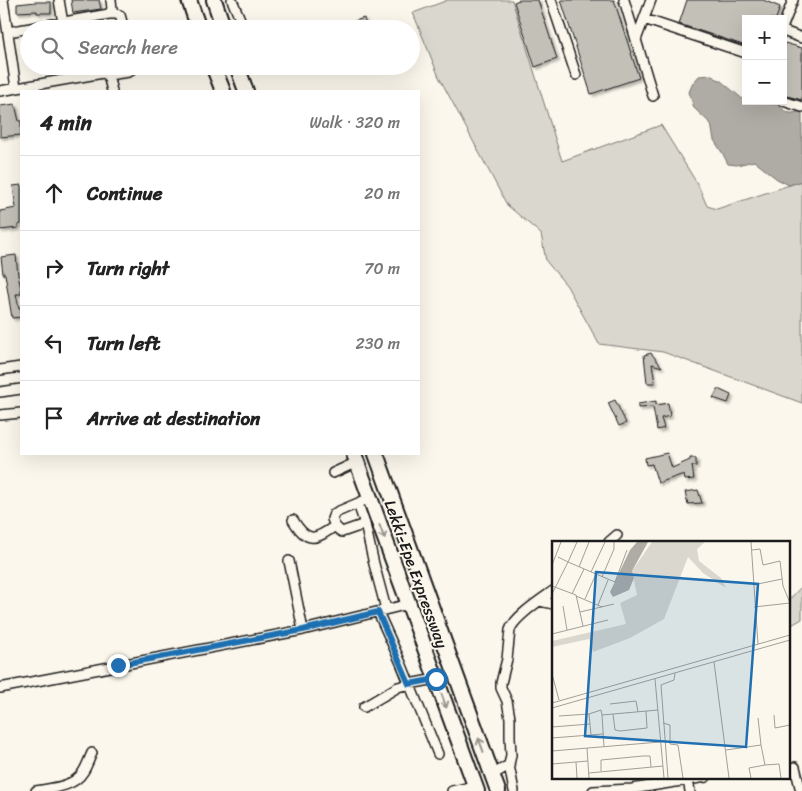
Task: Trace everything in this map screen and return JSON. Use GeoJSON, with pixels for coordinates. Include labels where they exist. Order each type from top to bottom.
{"type":"FeatureCollection","features":[{"type":"Feature","properties":{"kind":"highway"},"geometry":{"type":"LineString","coordinates":[[189,0],[196,20]]}},
{"type":"Feature","properties":{"kind":"highway"},"geometry":{"type":"LineString","coordinates":[[214,0],[221,20]]}},
{"type":"Feature","properties":{"kind":"highway"},"geometry":{"type":"LineString","coordinates":[[217,75],[223,90]]}},
{"type":"Feature","properties":{"kind":"highway"},"geometry":{"type":"LineString","coordinates":[[240,75],[246,90]]}},
{"type":"Feature","properties":{"kind":"highway","name":"Lekki-Epe Expressway"},"geometry":{"type":"LineString","coordinates":[[376,455],[498,791]]}},
{"type":"Feature","properties":{"kind":"highway","name":"Lekki-Epe Expressway"},"geometry":{"type":"LineString","coordinates":[[355,458],[364,501],[409,604],[476,788]]}},
{"type":"Feature","properties":{"kind":"street"},"geometry":{"type":"LineString","coordinates":[[3,0],[16,88]]}},
{"type":"Feature","properties":{"kind":"street"},"geometry":{"type":"LineString","coordinates":[[59,0],[63,20]]}},
{"type":"Feature","properties":{"kind":"street"},"geometry":{"type":"LineString","coordinates":[[109,14],[112,9],[111,0]]}},
{"type":"Feature","properties":{"kind":"street"},"geometry":{"type":"LineString","coordinates":[[232,0],[240,19]]}},
{"type":"Feature","properties":{"kind":"street"},"geometry":{"type":"LineString","coordinates":[[551,0],[576,74]]}},
{"type":"Feature","properties":{"kind":"street"},"geometry":{"type":"LineString","coordinates":[[624,0],[653,96]]}},
{"type":"Feature","properties":{"kind":"street"},"geometry":{"type":"LineString","coordinates":[[636,40],[651,0]]}},
{"type":"Feature","properties":{"kind":"street"},"geometry":{"type":"LineString","coordinates":[[787,16],[793,0]]}},
{"type":"Feature","properties":{"kind":"street"},"geometry":{"type":"LineString","coordinates":[[74,20],[109,14],[120,15],[121,20]]}},
{"type":"Feature","properties":{"kind":"street"},"geometry":{"type":"LineString","coordinates":[[644,19],[742,52]]}},
{"type":"Feature","properties":{"kind":"street"},"geometry":{"type":"LineString","coordinates":[[8,32],[20,30]]}},
{"type":"Feature","properties":{"kind":"street"},"geometry":{"type":"LineString","coordinates":[[787,32],[802,38]]}},
{"type":"Feature","properties":{"kind":"street"},"geometry":{"type":"LineString","coordinates":[[0,91],[91,75]]}},
{"type":"Feature","properties":{"kind":"street"},"geometry":{"type":"LineString","coordinates":[[108,75],[112,90]]}},
{"type":"Feature","properties":{"kind":"street"},"geometry":{"type":"LineString","coordinates":[[787,102],[802,107]]}},
{"type":"Feature","properties":{"kind":"street"},"geometry":{"type":"LineString","coordinates":[[0,370],[20,367]]}},
{"type":"Feature","properties":{"kind":"street"},"geometry":{"type":"LineString","coordinates":[[0,392],[20,389]]}},
{"type":"Feature","properties":{"kind":"street"},"geometry":{"type":"LineString","coordinates":[[0,415],[20,413]]}},
{"type":"Feature","properties":{"kind":"street"},"geometry":{"type":"LineString","coordinates":[[332,473],[355,458]]}},
{"type":"Feature","properties":{"kind":"street"},"geometry":{"type":"LineString","coordinates":[[365,524],[342,532],[335,526],[332,519],[337,512],[364,501],[365,524],[382,611],[438,754]]}},
{"type":"Feature","properties":{"kind":"street"},"geometry":{"type":"LineString","coordinates":[[293,520],[300,531],[310,538],[321,536],[335,526]]}},
{"type":"Feature","properties":{"kind":"street"},"geometry":{"type":"LineString","coordinates":[[610,541],[617,535]]}},
{"type":"Feature","properties":{"kind":"street"},"geometry":{"type":"LineString","coordinates":[[289,561],[303,630]]}},
{"type":"Feature","properties":{"kind":"street"},"geometry":{"type":"LineString","coordinates":[[514,791],[509,764],[511,755],[510,718],[507,702],[501,688],[510,630],[516,620],[552,591]]}},
{"type":"Feature","properties":{"kind":"street"},"geometry":{"type":"LineString","coordinates":[[540,601],[552,604]]}},
{"type":"Feature","properties":{"kind":"street"},"geometry":{"type":"LineString","coordinates":[[0,688],[303,630],[409,604]]}},
{"type":"Feature","properties":{"kind":"street"},"geometry":{"type":"LineString","coordinates":[[364,707],[393,689],[436,679]]}},
{"type":"Feature","properties":{"kind":"street"},"geometry":{"type":"LineString","coordinates":[[36,791],[68,784],[76,780],[83,773],[92,753]]}},
{"type":"Feature","properties":{"kind":"street"},"geometry":{"type":"LineString","coordinates":[[492,775],[509,764]]}},
{"type":"Feature","properties":{"kind":"street"},"geometry":{"type":"LineString","coordinates":[[795,767],[801,791]]}},
{"type":"Feature","properties":{"kind":"street"},"geometry":{"type":"LineString","coordinates":[[593,791],[670,787],[688,780],[700,778]]}},
{"type":"Feature","properties":{"kind":"street"},"geometry":{"type":"LineString","coordinates":[[688,780],[690,791]]}},
{"type":"Feature","properties":{"kind":"street"},"geometry":{"type":"LineString","coordinates":[[452,791],[476,788]]}},
{"type":"Feature","properties":{"kind":"shaded area"},"geometry":{"type":"Polygon","coordinates":[[[448,0],[512,0],[562,161],[661,125],[698,185],[707,206],[717,209],[802,181],[802,403],[663,352],[599,344],[567,286],[546,261],[541,234],[507,205],[439,77],[420,30],[420,20],[416,20],[413,13],[448,0]]]}},
{"type":"Feature","properties":{"kind":"shaded area"},"geometry":{"type":"Polygon","coordinates":[[[710,75],[721,81],[742,98],[742,105],[779,105],[784,111],[789,113],[802,111],[802,181],[789,185],[777,179],[754,161],[737,165],[728,164],[714,140],[711,124],[694,108],[689,92],[699,76],[710,75]]]}},
{"type":"Feature","properties":{"kind":"shaded area"},"geometry":{"type":"Polygon","coordinates":[[[802,586],[802,619],[790,626],[790,599],[802,586]]]}},
{"type":"Feature","properties":{"kind":"building"},"geometry":{"type":"Polygon","coordinates":[[[71,0],[99,0],[101,9],[73,13],[71,0]]]}},
{"type":"Feature","properties":{"kind":"building"},"geometry":{"type":"Polygon","coordinates":[[[519,0],[538,0],[557,59],[535,67],[514,2],[519,0]]]}},
{"type":"Feature","properties":{"kind":"building"},"geometry":{"type":"Polygon","coordinates":[[[561,0],[614,0],[639,78],[591,94],[561,0]]]}},
{"type":"Feature","properties":{"kind":"building"},"geometry":{"type":"Polygon","coordinates":[[[687,0],[763,0],[780,7],[777,15],[742,15],[742,45],[679,24],[687,0]]]}},
{"type":"Feature","properties":{"kind":"building"},"geometry":{"type":"Polygon","coordinates":[[[51,2],[51,13],[37,13],[37,11],[17,12],[17,4],[51,2]]]}},
{"type":"Feature","properties":{"kind":"building"},"geometry":{"type":"Polygon","coordinates":[[[787,44],[802,48],[802,100],[787,96],[787,44]]]}},
{"type":"Feature","properties":{"kind":"building"},"geometry":{"type":"Polygon","coordinates":[[[15,104],[20,121],[20,135],[0,137],[0,106],[15,104]]]}},
{"type":"Feature","properties":{"kind":"building"},"geometry":{"type":"Polygon","coordinates":[[[20,185],[20,224],[18,228],[0,230],[0,211],[16,208],[13,186],[20,185]]]}},
{"type":"Feature","properties":{"kind":"building"},"geometry":{"type":"Polygon","coordinates":[[[16,255],[20,294],[16,294],[20,308],[20,317],[12,318],[1,257],[16,255]]]}},
{"type":"Feature","properties":{"kind":"building"},"geometry":{"type":"Polygon","coordinates":[[[651,353],[662,367],[652,364],[655,383],[647,383],[644,355],[651,353]]]}},
{"type":"Feature","properties":{"kind":"building"},"geometry":{"type":"Polygon","coordinates":[[[718,389],[731,395],[728,403],[713,398],[718,389]]]}},
{"type":"Feature","properties":{"kind":"building"},"geometry":{"type":"Polygon","coordinates":[[[615,400],[626,423],[619,426],[608,403],[615,400]]]}},
{"type":"Feature","properties":{"kind":"building"},"geometry":{"type":"Polygon","coordinates":[[[656,401],[656,405],[668,403],[670,416],[661,418],[664,428],[657,430],[653,407],[638,408],[638,404],[656,401]]]}},
{"type":"Feature","properties":{"kind":"building"},"geometry":{"type":"Polygon","coordinates":[[[667,453],[672,468],[690,460],[690,458],[696,458],[696,466],[692,466],[694,479],[685,480],[684,474],[658,483],[652,464],[646,465],[645,458],[667,453]]]}},
{"type":"Feature","properties":{"kind":"building"},"geometry":{"type":"Polygon","coordinates":[[[698,490],[702,503],[688,504],[685,492],[698,490]]]}},
{"type":"Feature","properties":{"kind":"route"},"geometry":{"type":"LineString","coordinates":[[118,665],[303,630],[378,612],[409,684],[436,679]]}}]}
